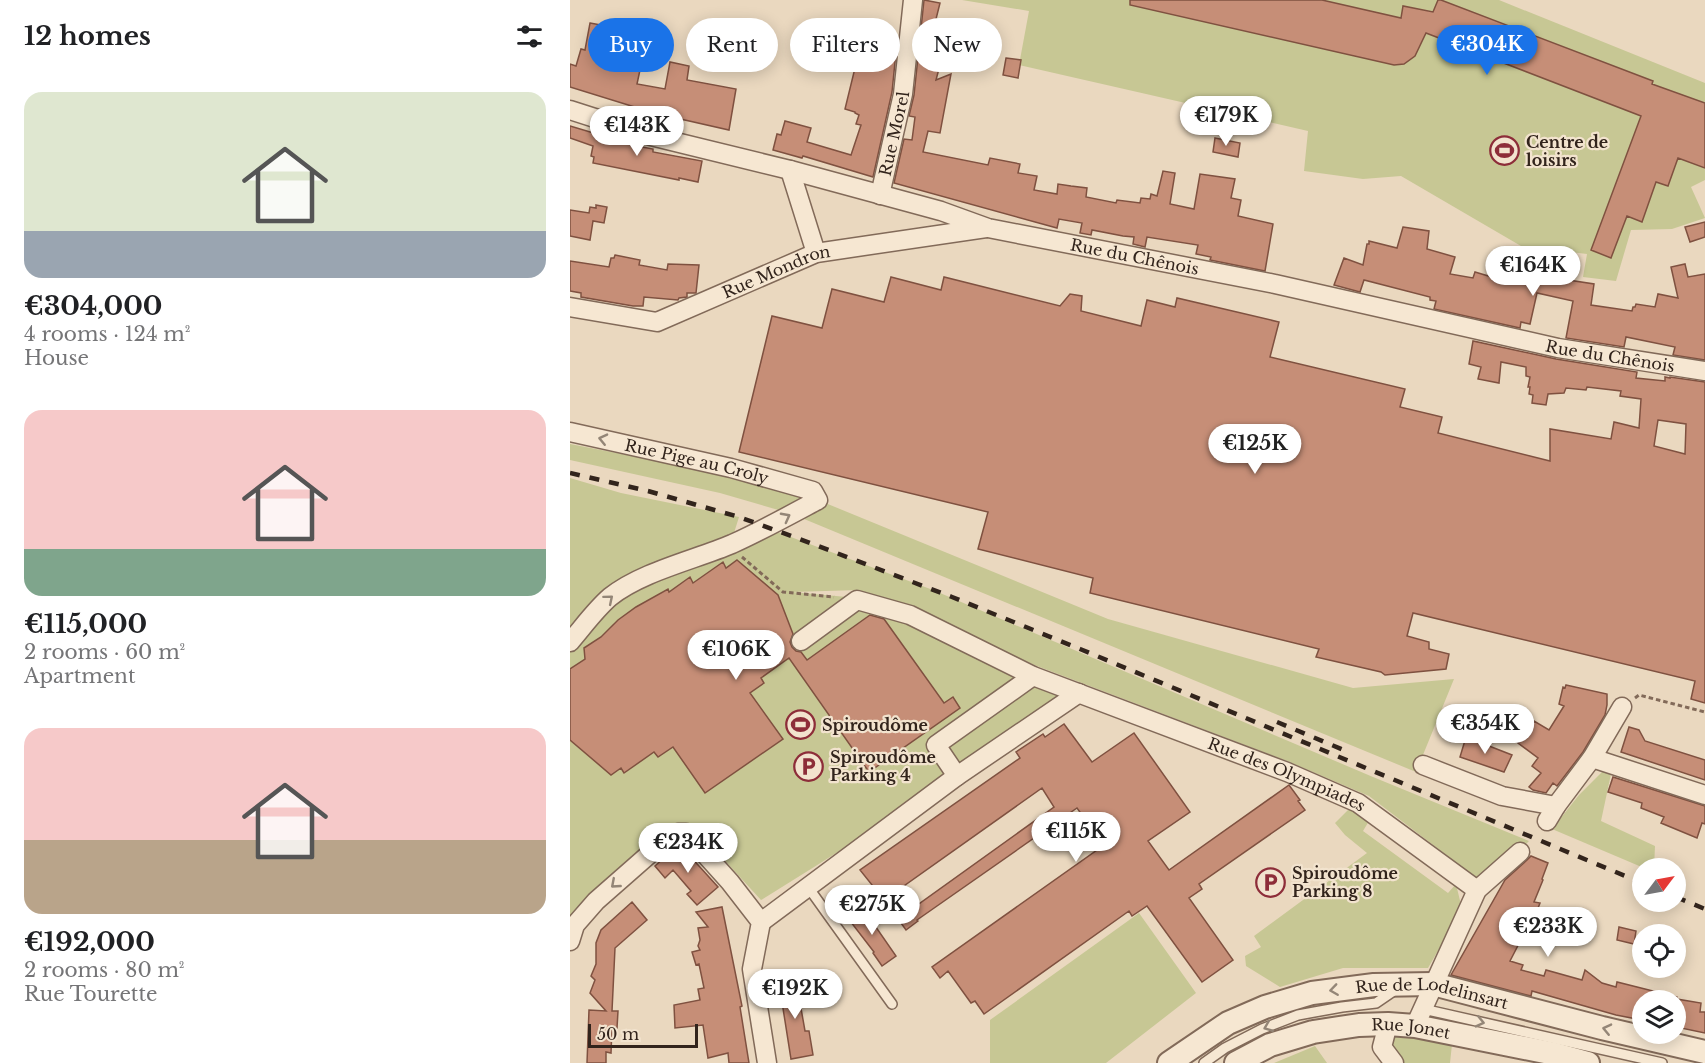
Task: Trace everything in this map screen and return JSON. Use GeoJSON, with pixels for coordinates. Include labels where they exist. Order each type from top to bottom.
{"type":"FeatureCollection","features":[{"type":"Feature","properties":{"kind":"street","name":"Rue Morel"},"geometry":{"type":"LineString","coordinates":[[880,195],[903,94],[913,0]]}},
{"type":"Feature","properties":{"kind":"street","name":"Rue du Chênois"},"geometry":{"type":"LineString","coordinates":[[570,110],[651,136],[790,170],[941,211],[988,228],[1275,284],[1558,348],[1705,371]]}},
{"type":"Feature","properties":{"kind":"street"},"geometry":{"type":"LineString","coordinates":[[790,170],[816,253]]}},
{"type":"Feature","properties":{"kind":"street","name":"Rue Mondron"},"geometry":{"type":"LineString","coordinates":[[570,307],[657,322],[816,253],[988,228]]}},
{"type":"Feature","properties":{"kind":"street","name":"Rue Pige au Croly"},"geometry":{"type":"LineString","coordinates":[[570,432],[731,468],[813,491],[818,500],[731,544],[651,574],[625,587],[597,610],[570,642]]}},
{"type":"Feature","properties":{"kind":"street"},"geometry":{"type":"LineString","coordinates":[[801,641],[857,600]]}},
{"type":"Feature","properties":{"kind":"street","name":"Rue des Olympiades"},"geometry":{"type":"LineString","coordinates":[[857,600],[910,615],[1032,676],[1338,793],[1358,803],[1477,890]]}},
{"type":"Feature","properties":{"kind":"street"},"geometry":{"type":"LineString","coordinates":[[957,776],[936,745],[1032,676]]}},
{"type":"Feature","properties":{"kind":"street"},"geometry":{"type":"LineString","coordinates":[[767,1063],[752,969],[761,922],[957,776],[1079,693]]}},
{"type":"Feature","properties":{"kind":"street"},"geometry":{"type":"LineString","coordinates":[[1423,765],[1552,813],[1592,759],[1622,707]]}},
{"type":"Feature","properties":{"kind":"street"},"geometry":{"type":"LineString","coordinates":[[1592,759],[1705,795]]}},
{"type":"Feature","properties":{"kind":"street"},"geometry":{"type":"LineString","coordinates":[[572,929],[596,901],[670,836],[678,832],[686,833],[730,882],[761,922]]}},
{"type":"Feature","properties":{"kind":"street"},"geometry":{"type":"LineString","coordinates":[[1419,1017],[1477,890],[1520,852]]}},
{"type":"Feature","properties":{"kind":"street","name":"Rue de Lodelinsart"},"geometry":{"type":"LineString","coordinates":[[1169,1063],[1228,1023],[1265,1007],[1312,993],[1374,985],[1433,984],[1705,1052]]}},
{"type":"Feature","properties":{"kind":"street","name":"Rue Jonet"},"geometry":{"type":"LineString","coordinates":[[1236,1063],[1270,1045],[1313,1032],[1359,1025],[1388,1024],[1419,1017],[1588,1063]]}},
{"type":"Feature","properties":{"kind":"street"},"geometry":{"type":"LineString","coordinates":[[1388,1024],[1382,1047],[1394,1063]]}},
{"type":"Feature","properties":{"kind":"lane"},"geometry":{"type":"LineString","coordinates":[[808,887],[819,910],[892,1004]]}},
{"type":"Feature","properties":{"kind":"lane"},"geometry":{"type":"LineString","coordinates":[[1204,1063],[1225,1048],[1262,1029],[1299,1015],[1376,1003],[1402,985]]}},
{"type":"Feature","properties":{"kind":"lane","name":"Rue de Lodelinsart"},"geometry":{"type":"LineString","coordinates":[[1419,1017],[1662,1063]]}},
{"type":"Feature","properties":{"kind":"path"},"geometry":{"type":"LineString","coordinates":[[739,554],[783,591],[857,600]]}},
{"type":"Feature","properties":{"kind":"path"},"geometry":{"type":"LineString","coordinates":[[1622,707],[1639,695],[1705,712]]}},
{"type":"Feature","properties":{"kind":"green space","name":"Centre de loisirs"},"geometry":{"type":"Polygon","coordinates":[[[962,0],[1499,0],[1705,83],[1705,180],[1691,187],[1705,218],[1672,229],[1631,230],[1616,281],[1583,277],[1587,254],[1521,246],[1401,176],[1363,179],[1304,171],[1308,131],[1019,65],[1029,11],[962,0]]]}},
{"type":"Feature","properties":{"kind":"green space"},"geometry":{"type":"Polygon","coordinates":[[[570,444],[813,491],[818,500],[1108,619],[1353,688],[1454,679],[1416,772],[792,514],[720,493],[570,460],[570,444]]]}},
{"type":"Feature","properties":{"kind":"green space","name":"Spiroudôme"},"geometry":{"type":"Polygon","coordinates":[[[570,478],[621,493],[739,517],[733,536],[756,524],[933,590],[1529,841],[1483,886],[1471,874],[1369,796],[1287,761],[1037,666],[859,590],[792,592],[858,598],[1079,693],[921,798],[761,900],[717,852],[681,826],[570,923],[570,478]]]}},
{"type":"Feature","properties":{"kind":"green space"},"geometry":{"type":"Polygon","coordinates":[[[1603,771],[1611,774],[1601,821],[1655,846],[1654,858],[1632,858],[1632,863],[1552,829],[1579,795],[1603,771]]]}},
{"type":"Feature","properties":{"kind":"green space"},"geometry":{"type":"Polygon","coordinates":[[[1349,809],[1369,821],[1363,831],[1448,893],[1456,884],[1462,909],[1428,968],[1343,968],[1280,987],[1246,966],[1245,956],[1261,947],[1254,936],[1367,853],[1345,835],[1335,823],[1349,809]]]}},
{"type":"Feature","properties":{"kind":"green space"},"geometry":{"type":"Polygon","coordinates":[[[1139,913],[1196,993],[1106,1063],[990,1063],[990,1020],[1139,913]]]}},
{"type":"Feature","properties":{"kind":"green space"},"geometry":{"type":"Polygon","coordinates":[[[1393,1031],[1452,1044],[1450,1063],[1394,1063],[1387,1054],[1393,1031]]]}},
{"type":"Feature","properties":{"kind":"green space"},"geometry":{"type":"Polygon","coordinates":[[[1315,1046],[1327,1063],[1274,1063],[1315,1046]]]}},
{"type":"Feature","properties":{"kind":"building"},"geometry":{"type":"Polygon","coordinates":[[[924,0],[940,3],[936,18],[922,18],[924,0]]]}},
{"type":"Feature","properties":{"kind":"building"},"geometry":{"type":"Polygon","coordinates":[[[1130,0],[1322,0],[1401,18],[1403,6],[1433,12],[1438,0],[1441,0],[1705,103],[1705,168],[1678,158],[1668,186],[1656,182],[1642,222],[1627,216],[1611,258],[1591,250],[1641,116],[1426,33],[1415,56],[1404,64],[1394,65],[1130,5],[1130,0]]]}},
{"type":"Feature","properties":{"kind":"building"},"geometry":{"type":"Polygon","coordinates":[[[588,34],[588,72],[640,72],[637,84],[665,89],[668,72],[674,72],[674,63],[686,65],[687,80],[736,89],[729,130],[654,113],[570,87],[570,64],[576,66],[581,49],[585,50],[588,34]]]}},
{"type":"Feature","properties":{"kind":"building"},"geometry":{"type":"Polygon","coordinates":[[[1006,58],[1021,60],[1018,78],[1003,75],[1006,58]]]}},
{"type":"Feature","properties":{"kind":"building"},"geometry":{"type":"Polygon","coordinates":[[[854,72],[894,72],[892,92],[873,177],[803,156],[802,158],[773,150],[777,134],[781,135],[785,121],[811,128],[807,142],[851,155],[861,125],[856,124],[859,115],[845,109],[854,72]]]}},
{"type":"Feature","properties":{"kind":"building"},"geometry":{"type":"Polygon","coordinates":[[[916,72],[938,72],[936,80],[951,74],[940,133],[928,131],[923,152],[988,165],[990,158],[1020,164],[1018,173],[1037,176],[1034,190],[1057,194],[1058,184],[1087,188],[1086,197],[1116,203],[1117,200],[1140,203],[1141,198],[1150,199],[1151,194],[1157,196],[1163,171],[1175,173],[1170,204],[1194,209],[1200,174],[1235,179],[1231,198],[1241,200],[1238,216],[1273,224],[1265,271],[1210,260],[1211,257],[1196,254],[1198,245],[1147,237],[1145,247],[1133,244],[1134,237],[1092,230],[1091,235],[1080,233],[1082,223],[1059,219],[1057,228],[894,183],[904,139],[912,140],[915,117],[909,116],[916,72]]]}},
{"type":"Feature","properties":{"kind":"building"},"geometry":{"type":"Polygon","coordinates":[[[570,126],[653,149],[653,152],[702,161],[698,182],[593,163],[594,157],[591,156],[593,146],[570,138],[570,126]]]}},
{"type":"Feature","properties":{"kind":"building"},"geometry":{"type":"Polygon","coordinates":[[[1215,138],[1240,143],[1238,157],[1213,152],[1215,138]]]}},
{"type":"Feature","properties":{"kind":"building"},"geometry":{"type":"Polygon","coordinates":[[[596,205],[607,207],[604,223],[593,221],[590,240],[570,236],[570,210],[589,213],[590,207],[596,208],[596,205]]]}},
{"type":"Feature","properties":{"kind":"building"},"geometry":{"type":"Polygon","coordinates":[[[1705,222],[1705,237],[1690,242],[1685,227],[1705,222]]]}},
{"type":"Feature","properties":{"kind":"building"},"geometry":{"type":"Polygon","coordinates":[[[1403,227],[1429,231],[1427,249],[1455,257],[1450,274],[1473,278],[1475,272],[1508,282],[1510,271],[1594,284],[1591,305],[1632,311],[1636,304],[1655,307],[1658,294],[1678,298],[1671,267],[1685,264],[1688,277],[1705,274],[1705,360],[1673,355],[1675,347],[1626,337],[1624,347],[1566,338],[1573,301],[1537,293],[1530,324],[1521,322],[1520,328],[1434,309],[1436,301],[1430,300],[1430,297],[1364,280],[1360,292],[1334,285],[1344,258],[1363,265],[1369,241],[1397,248],[1403,227]]]}},
{"type":"Feature","properties":{"kind":"building"},"geometry":{"type":"Polygon","coordinates":[[[615,255],[640,260],[639,265],[667,270],[668,264],[699,265],[696,293],[687,293],[687,297],[678,300],[644,297],[643,306],[633,306],[581,297],[581,293],[570,291],[570,261],[609,267],[611,258],[615,255]]]}},
{"type":"Feature","properties":{"kind":"building"},"geometry":{"type":"Polygon","coordinates":[[[891,277],[941,290],[944,277],[1060,306],[1070,294],[1082,296],[1081,311],[1141,326],[1147,300],[1175,307],[1177,298],[1279,322],[1270,357],[1405,389],[1400,407],[1442,417],[1438,433],[1550,461],[1550,429],[1611,439],[1614,422],[1639,428],[1641,399],[1620,396],[1621,391],[1587,387],[1586,390],[1566,388],[1564,393],[1548,394],[1546,405],[1532,403],[1533,395],[1529,394],[1530,387],[1528,387],[1530,377],[1526,376],[1526,367],[1501,362],[1499,383],[1478,379],[1481,367],[1469,364],[1473,341],[1556,359],[1637,372],[1636,378],[1665,381],[1665,377],[1670,377],[1705,382],[1705,703],[1691,699],[1695,681],[1413,613],[1407,636],[1429,642],[1429,649],[1449,654],[1446,669],[1385,675],[1381,672],[1316,657],[1319,649],[1090,593],[1093,578],[978,549],[988,512],[739,452],[772,316],[822,328],[832,289],[884,302],[891,277]],[[1658,420],[1654,446],[1685,454],[1686,424],[1658,420]]]}},
{"type":"Feature","properties":{"kind":"building"},"geometry":{"type":"Polygon","coordinates":[[[737,560],[778,595],[793,634],[790,642],[792,647],[801,652],[807,660],[870,615],[884,619],[944,703],[953,697],[960,708],[869,772],[789,658],[761,678],[764,683],[750,693],[783,739],[705,793],[673,747],[658,757],[654,752],[624,773],[621,768],[611,775],[570,740],[570,669],[585,659],[584,648],[601,637],[618,620],[636,607],[668,589],[669,592],[690,577],[693,583],[723,562],[726,568],[737,560]]]}},
{"type":"Feature","properties":{"kind":"building"},"geometry":{"type":"Polygon","coordinates":[[[1566,685],[1607,694],[1605,715],[1583,752],[1557,786],[1553,783],[1546,793],[1533,790],[1529,787],[1541,773],[1532,766],[1538,758],[1518,743],[1534,721],[1549,730],[1564,706],[1559,704],[1563,687],[1565,688],[1566,685]]]}},
{"type":"Feature","properties":{"kind":"building"},"geometry":{"type":"Polygon","coordinates":[[[1064,724],[1092,762],[1134,733],[1190,812],[1148,841],[1169,870],[1289,785],[1305,810],[1199,884],[1202,889],[1189,898],[1233,960],[1202,982],[1147,906],[1132,916],[1129,911],[984,1014],[975,1001],[971,1003],[948,971],[940,978],[932,967],[1104,845],[1077,808],[906,930],[898,919],[1054,807],[1042,788],[884,900],[860,870],[1020,758],[1016,752],[1043,734],[1045,737],[1064,724]]]}},
{"type":"Feature","properties":{"kind":"building"},"geometry":{"type":"Polygon","coordinates":[[[1629,727],[1639,730],[1645,741],[1705,760],[1705,780],[1621,752],[1629,727]]]}},
{"type":"Feature","properties":{"kind":"building"},"geometry":{"type":"Polygon","coordinates":[[[1466,737],[1512,755],[1504,772],[1460,757],[1466,737]]]}},
{"type":"Feature","properties":{"kind":"building"},"geometry":{"type":"Polygon","coordinates":[[[1613,777],[1705,806],[1705,824],[1702,823],[1697,838],[1661,823],[1664,817],[1641,808],[1642,803],[1608,792],[1613,777]]]}},
{"type":"Feature","properties":{"kind":"building"},"geometry":{"type":"Polygon","coordinates":[[[679,844],[718,887],[697,905],[687,894],[691,891],[673,870],[665,878],[655,866],[679,844]]]}},
{"type":"Feature","properties":{"kind":"building"},"geometry":{"type":"Polygon","coordinates":[[[1531,856],[1548,863],[1534,902],[1540,903],[1528,933],[1525,932],[1510,961],[1523,965],[1521,970],[1544,976],[1546,970],[1582,980],[1585,970],[1602,983],[1616,987],[1617,982],[1649,990],[1632,990],[1632,1018],[1532,991],[1531,996],[1451,975],[1505,880],[1531,856]]]}},
{"type":"Feature","properties":{"kind":"building"},"geometry":{"type":"Polygon","coordinates":[[[632,902],[647,920],[615,948],[612,1011],[618,1011],[617,1028],[612,1028],[611,1053],[606,1052],[606,1063],[587,1063],[589,1010],[606,1011],[590,993],[595,980],[591,976],[596,964],[596,943],[601,930],[632,902]]]}},
{"type":"Feature","properties":{"kind":"building"},"geometry":{"type":"Polygon","coordinates":[[[722,907],[742,1006],[740,1007],[749,1063],[729,1063],[728,1053],[708,1058],[703,1025],[675,1028],[674,1005],[700,1000],[698,989],[704,988],[699,964],[696,965],[692,952],[700,950],[698,928],[708,927],[696,912],[722,907]]]}},
{"type":"Feature","properties":{"kind":"building"},"geometry":{"type":"Polygon","coordinates":[[[862,907],[896,956],[882,966],[847,917],[862,907]]]}},
{"type":"Feature","properties":{"kind":"building"},"geometry":{"type":"Polygon","coordinates":[[[1619,927],[1632,930],[1632,944],[1617,940],[1619,927]]]}},
{"type":"Feature","properties":{"kind":"building"},"geometry":{"type":"Polygon","coordinates":[[[800,979],[803,996],[799,997],[805,1031],[809,1031],[813,1055],[791,1059],[779,983],[800,979]]]}},
{"type":"Feature","properties":{"kind":"building"},"geometry":{"type":"Polygon","coordinates":[[[1686,1000],[1701,1003],[1700,1012],[1705,1012],[1705,1033],[1686,1029],[1686,1000]]]}},
{"type":"Feature","properties":{"kind":"railway"},"geometry":{"type":"LineString","coordinates":[[570,473],[648,491],[739,517],[952,597],[1632,879]]}},
{"type":"Feature","properties":{"kind":"railway"},"geometry":{"type":"LineString","coordinates":[[1277,722],[1346,751]]}},
{"type":"Feature","properties":{"kind":"railway"},"geometry":{"type":"LineString","coordinates":[[1686,901],[1705,909]]}},
{"type":"Feature","properties":{"kind":"place","name":"Centre de loisirs"},"geometry":{"type":"Point","coordinates":[1505,151]}},
{"type":"Feature","properties":{"kind":"place","name":"Spiroudôme"},"geometry":{"type":"Point","coordinates":[801,725]}},
{"type":"Feature","properties":{"kind":"place","name":"Spiroudôme Parking 4"},"geometry":{"type":"Point","coordinates":[809,766]}},
{"type":"Feature","properties":{"kind":"place","name":"Spiroudôme Parking 8"},"geometry":{"type":"Point","coordinates":[1271,882]}}]}
